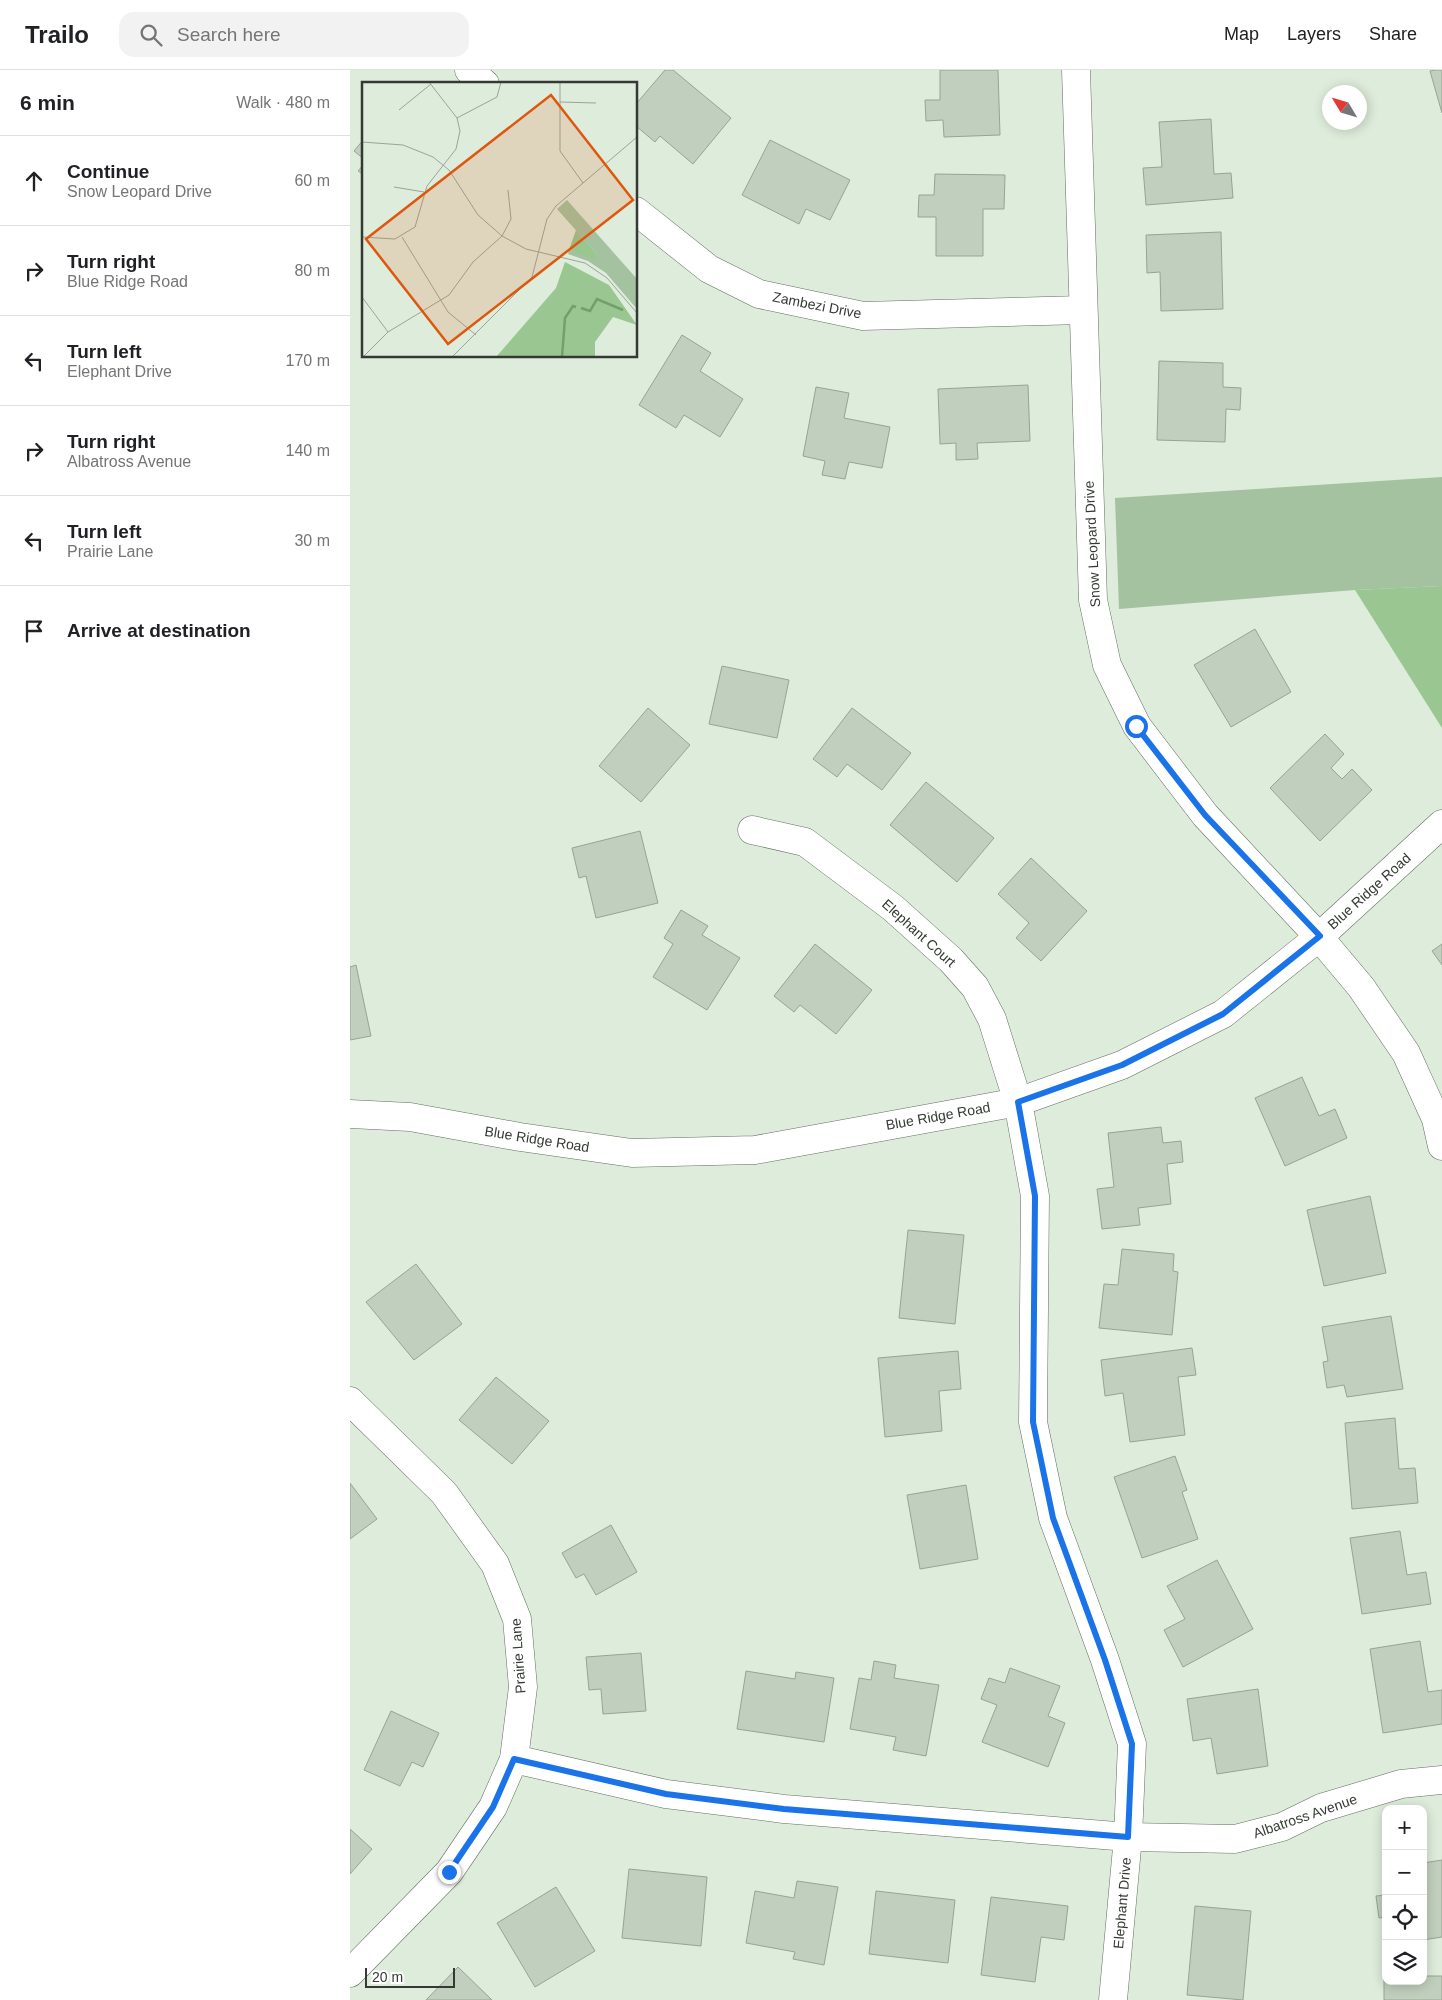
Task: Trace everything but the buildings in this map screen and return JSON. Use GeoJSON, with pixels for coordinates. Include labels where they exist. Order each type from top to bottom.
{"type":"FeatureCollection","features":[{"type":"Feature","properties":{"kind":"street"},"geometry":{"type":"LineString","coordinates":[[469,70],[484,82]]}},
{"type":"Feature","properties":{"kind":"street","name":"Snow Leopard Drive"},"geometry":{"type":"LineString","coordinates":[[1076,70],[1093,600],[1107,665],[1136,726],[1205,815],[1320,936],[1361,987],[1406,1053],[1436,1119],[1442,1146]]}},
{"type":"Feature","properties":{"kind":"street","name":"Zambezi Drive"},"geometry":{"type":"LineString","coordinates":[[638,213],[709,269],[759,294],[863,316],[1083,310]]}},
{"type":"Feature","properties":{"kind":"street","name":"Blue Ridge Road"},"geometry":{"type":"LineString","coordinates":[[350,1114],[410,1117],[520,1137],[632,1153],[755,1150],[1018,1102],[1122,1065],[1223,1014],[1320,936],[1442,824]]}},
{"type":"Feature","properties":{"kind":"street","name":"Elephant Court"},"geometry":{"type":"LineString","coordinates":[[752,830],[805,842],[893,908],[951,960],[975,987],[992,1019],[1018,1102]]}},
{"type":"Feature","properties":{"kind":"street","name":"Elephant Drive"},"geometry":{"type":"LineString","coordinates":[[1018,1102],[1035,1196],[1033,1422],[1053,1518],[1105,1660],[1132,1744],[1128,1837],[1113,2000]]}},
{"type":"Feature","properties":{"kind":"street","name":"Prairie Lane"},"geometry":{"type":"LineString","coordinates":[[350,1401],[444,1493],[495,1564],[517,1618],[523,1687],[514,1759],[493,1807],[449,1872],[350,1973]]}},
{"type":"Feature","properties":{"kind":"street","name":"Albatross Avenue"},"geometry":{"type":"LineString","coordinates":[[514,1759],[676,1795],[784,1809],[1128,1837],[1235,1839],[1282,1827],[1321,1808],[1401,1784],[1442,1780]]}},
{"type":"Feature","properties":{"kind":"green space"},"geometry":{"type":"Polygon","coordinates":[[[1442,477],[1442,586],[1355,590],[1119,609],[1115,498],[1442,477]]]}},
{"type":"Feature","properties":{"kind":"green space"},"geometry":{"type":"Polygon","coordinates":[[[1442,586],[1442,728],[1355,590],[1442,586]]]}},
{"type":"Feature","properties":{"kind":"route"},"geometry":{"type":"LineString","coordinates":[[449,1872],[493,1807],[514,1759],[666,1794],[784,1809],[1128,1837],[1132,1744],[1105,1660],[1053,1518],[1033,1422],[1036,1260],[1035,1196],[1018,1102],[1122,1065],[1223,1014],[1320,936],[1205,815],[1136,726]]}}]}
